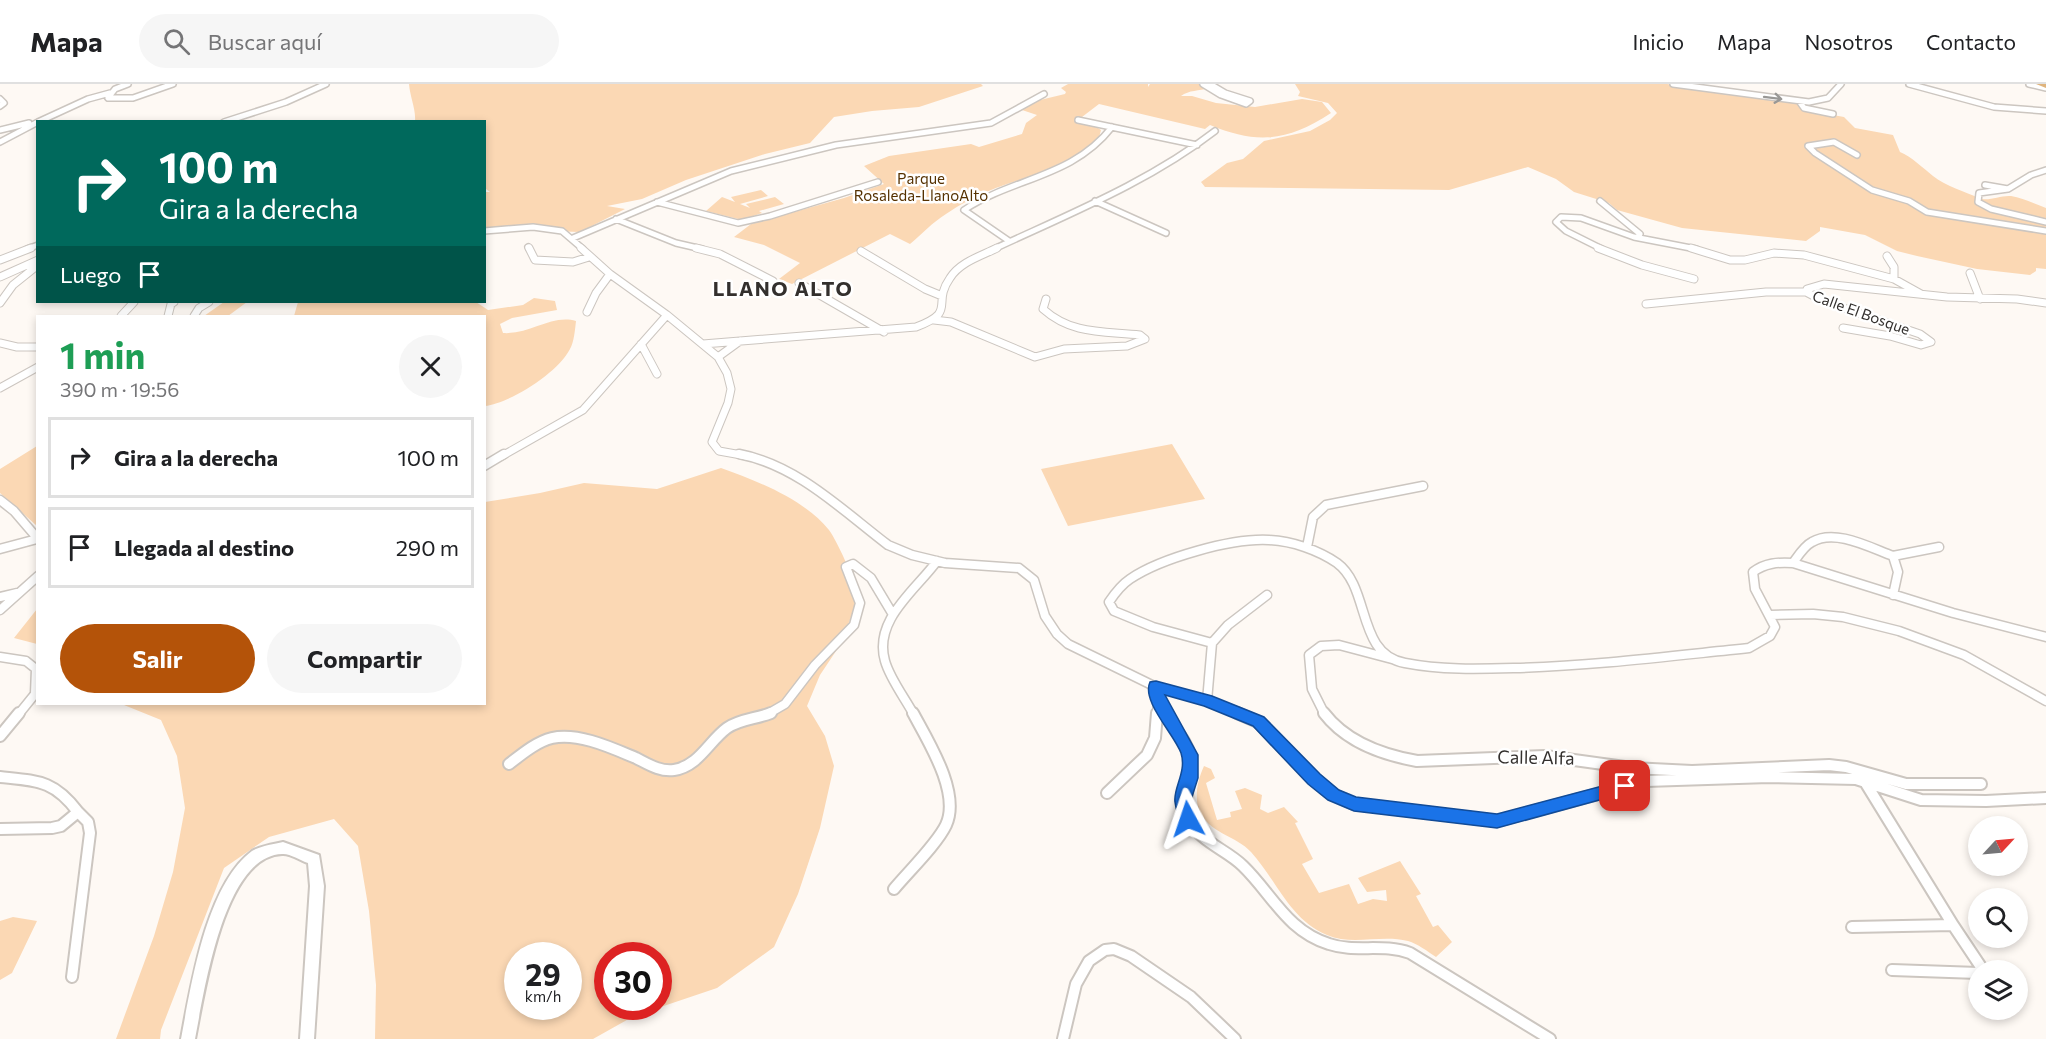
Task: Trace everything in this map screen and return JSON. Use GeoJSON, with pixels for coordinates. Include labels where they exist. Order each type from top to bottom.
{"type":"FeatureCollection","features":[{"type":"Feature","properties":{"kind":"main road"},"geometry":{"type":"LineString","coordinates":[[2040,84],[2046,87]]}},
{"type":"Feature","properties":{"kind":"street"},"geometry":{"type":"LineString","coordinates":[[42,120],[128,84]]}},
{"type":"Feature","properties":{"kind":"street"},"geometry":{"type":"LineString","coordinates":[[112,89],[108,98],[122,100],[173,84]]}},
{"type":"Feature","properties":{"kind":"street"},"geometry":{"type":"LineString","coordinates":[[230,120],[286,102],[326,84]]}},
{"type":"Feature","properties":{"kind":"street"},"geometry":{"type":"LineString","coordinates":[[238,120],[296,102],[332,84]]}},
{"type":"Feature","properties":{"kind":"street"},"geometry":{"type":"LineString","coordinates":[[1203,84],[1226,97],[1246,104],[1250,101],[1225,93],[1210,84]]}},
{"type":"Feature","properties":{"kind":"street"},"geometry":{"type":"LineString","coordinates":[[1673,84],[1799,101],[1824,101],[1831,97],[1840,84]]}},
{"type":"Feature","properties":{"kind":"street"},"geometry":{"type":"LineString","coordinates":[[1909,84],[1996,108],[2021,112],[2046,111]]}},
{"type":"Feature","properties":{"kind":"street"},"geometry":{"type":"LineString","coordinates":[[2029,84],[2046,87]]}},
{"type":"Feature","properties":{"kind":"street"},"geometry":{"type":"LineString","coordinates":[[573,238],[731,171],[836,145],[991,123],[1044,94]]}},
{"type":"Feature","properties":{"kind":"street"},"geometry":{"type":"LineString","coordinates":[[0,99],[4,103],[0,106]]}},
{"type":"Feature","properties":{"kind":"street"},"geometry":{"type":"LineString","coordinates":[[1799,101],[1804,108],[1833,114]]}},
{"type":"Feature","properties":{"kind":"street"},"geometry":{"type":"LineString","coordinates":[[1078,120],[1197,145]]}},
{"type":"Feature","properties":{"kind":"street"},"geometry":{"type":"LineString","coordinates":[[0,130],[36,122]]}},
{"type":"Feature","properties":{"kind":"street"},"geometry":{"type":"LineString","coordinates":[[0,142],[36,123]]}},
{"type":"Feature","properties":{"kind":"street"},"geometry":{"type":"LineString","coordinates":[[1009,241],[964,210],[995,194],[1062,167],[1089,152],[1104,140],[1112,127]]}},
{"type":"Feature","properties":{"kind":"street"},"geometry":{"type":"LineString","coordinates":[[925,289],[944,284],[962,265],[1140,178],[1197,145],[1215,131]]}},
{"type":"Feature","properties":{"kind":"street"},"geometry":{"type":"LineString","coordinates":[[1857,155],[1834,142],[1808,146],[1815,153],[1872,190],[1910,201],[1927,212],[2046,231]]}},
{"type":"Feature","properties":{"kind":"street"},"geometry":{"type":"LineString","coordinates":[[2046,170],[2031,175],[2008,189],[1979,193],[1978,202],[1991,209],[2046,222]]}},
{"type":"Feature","properties":{"kind":"street"},"geometry":{"type":"LineString","coordinates":[[656,202],[738,223],[770,216],[878,182]]}},
{"type":"Feature","properties":{"kind":"street"},"geometry":{"type":"LineString","coordinates":[[1985,185],[2008,189]]}},
{"type":"Feature","properties":{"kind":"street"},"geometry":{"type":"LineString","coordinates":[[1095,201],[1166,233]]}},
{"type":"Feature","properties":{"kind":"street"},"geometry":{"type":"LineString","coordinates":[[1600,201],[1640,234],[1638,237]]}},
{"type":"Feature","properties":{"kind":"street"},"geometry":{"type":"LineString","coordinates":[[1694,279],[1656,272],[1639,265],[1567,231],[1556,222],[1561,217],[1570,216],[1638,237],[1688,247],[1730,260],[1745,260],[1774,253],[1804,255],[1894,279],[1921,294],[1980,299],[2017,299],[2046,303]]}},
{"type":"Feature","properties":{"kind":"street"},"geometry":{"type":"LineString","coordinates":[[616,219],[676,243],[720,254],[773,281]]}},
{"type":"Feature","properties":{"kind":"street"},"geometry":{"type":"LineString","coordinates":[[486,231],[542,227],[562,231],[573,238],[589,257],[610,274],[667,315],[718,357],[727,374],[731,389],[728,403],[712,442],[715,447],[730,454],[771,462],[790,471],[888,545],[905,553],[974,566],[1017,566],[1028,572],[1037,583],[1043,612],[1061,639],[1104,663],[1156,687],[1207,701],[1258,722],[1314,779],[1334,795],[1354,804],[1497,821],[1646,781],[1769,777],[1846,778],[1921,800],[1986,801],[2046,798]]}},
{"type":"Feature","properties":{"kind":"street"},"geometry":{"type":"LineString","coordinates":[[0,261],[36,246]]}},
{"type":"Feature","properties":{"kind":"street"},"geometry":{"type":"LineString","coordinates":[[528,247],[535,260],[573,262],[589,257]]}},
{"type":"Feature","properties":{"kind":"street"},"geometry":{"type":"LineString","coordinates":[[861,251],[925,289],[942,296]]}},
{"type":"Feature","properties":{"kind":"street"},"geometry":{"type":"LineString","coordinates":[[1887,256],[1894,267],[1894,279]]}},
{"type":"Feature","properties":{"kind":"street"},"geometry":{"type":"LineString","coordinates":[[0,277],[36,261]]}},
{"type":"Feature","properties":{"kind":"street"},"geometry":{"type":"LineString","coordinates":[[0,303],[13,285],[36,267]]}},
{"type":"Feature","properties":{"kind":"street"},"geometry":{"type":"LineString","coordinates":[[1970,273],[1980,299]]}},
{"type":"Feature","properties":{"kind":"street"},"geometry":{"type":"LineString","coordinates":[[587,312],[596,293],[610,274]]}},
{"type":"Feature","properties":{"kind":"street"},"geometry":{"type":"LineString","coordinates":[[799,283],[884,332]]}},
{"type":"Feature","properties":{"kind":"street"},"geometry":{"type":"LineString","coordinates":[[944,284],[942,311],[951,322]]}},
{"type":"Feature","properties":{"kind":"street","name":"Calle El Bosque"},"geometry":{"type":"LineString","coordinates":[[1806,292],[1807,289],[1824,284],[1921,294]]}},
{"type":"Feature","properties":{"kind":"street","name":"Calle El Bosque"},"geometry":{"type":"LineString","coordinates":[[1646,304],[1715,299],[1762,292],[1806,292],[1823,301],[1920,334],[1931,342],[1921,345],[1890,336],[1843,328]]}},
{"type":"Feature","properties":{"kind":"street"},"geometry":{"type":"LineString","coordinates":[[934,320],[951,322],[1035,357],[1064,349],[1127,346],[1145,339],[1138,334],[1118,335],[1084,331],[1065,324],[1052,318],[1043,309],[1046,299]]}},
{"type":"Feature","properties":{"kind":"street"},"geometry":{"type":"LineString","coordinates":[[121,315],[133,303]]}},
{"type":"Feature","properties":{"kind":"street"},"geometry":{"type":"LineString","coordinates":[[195,315],[208,303]]}},
{"type":"Feature","properties":{"kind":"street"},"geometry":{"type":"LineString","coordinates":[[703,344],[884,332],[916,327],[934,320],[942,311]]}},
{"type":"Feature","properties":{"kind":"street"},"geometry":{"type":"LineString","coordinates":[[486,465],[583,410],[667,315]]}},
{"type":"Feature","properties":{"kind":"street"},"geometry":{"type":"LineString","coordinates":[[850,335],[867,322]]}},
{"type":"Feature","properties":{"kind":"street"},"geometry":{"type":"LineString","coordinates":[[718,357],[740,341]]}},
{"type":"Feature","properties":{"kind":"street"},"geometry":{"type":"LineString","coordinates":[[0,343],[18,347],[36,347]]}},
{"type":"Feature","properties":{"kind":"street"},"geometry":{"type":"LineString","coordinates":[[641,344],[657,374]]}},
{"type":"Feature","properties":{"kind":"street"},"geometry":{"type":"LineString","coordinates":[[0,388],[36,368]]}},
{"type":"Feature","properties":{"kind":"street"},"geometry":{"type":"LineString","coordinates":[[1307,547],[1313,513],[1317,509],[1326,505],[1423,486]]}},
{"type":"Feature","properties":{"kind":"street"},"geometry":{"type":"LineString","coordinates":[[0,500],[14,511],[36,538]]}},
{"type":"Feature","properties":{"kind":"street"},"geometry":{"type":"LineString","coordinates":[[1792,563],[1811,542],[1830,537],[1893,556],[1939,547]]}},
{"type":"Feature","properties":{"kind":"street"},"geometry":{"type":"LineString","coordinates":[[0,549],[36,539]]}},
{"type":"Feature","properties":{"kind":"street"},"geometry":{"type":"LineString","coordinates":[[1212,643],[1153,627],[1114,610],[1109,602],[1114,592],[1130,578],[1144,570],[1222,544],[1250,540],[1278,541],[1307,547],[1340,566],[1358,590],[1371,634],[1392,659]]}},
{"type":"Feature","properties":{"kind":"street"},"geometry":{"type":"LineString","coordinates":[[1893,556],[1898,572],[1893,595]]}},
{"type":"Feature","properties":{"kind":"street"},"geometry":{"type":"LineString","coordinates":[[894,889],[945,827],[951,805],[944,777],[885,662],[882,639],[892,613],[923,581],[938,561]]}},
{"type":"Feature","properties":{"kind":"street"},"geometry":{"type":"LineString","coordinates":[[2046,637],[1893,595],[1792,563],[1771,562],[1761,565],[1753,572],[1755,589],[1770,615],[1813,614],[1843,617],[1899,631],[1964,655],[2046,701]]}},
{"type":"Feature","properties":{"kind":"street"},"geometry":{"type":"LineString","coordinates":[[509,764],[532,748],[553,738],[561,737],[580,739],[632,757],[658,769],[673,771],[687,766],[694,763],[721,733],[732,725],[783,707],[816,663],[854,623],[861,603],[858,590],[846,567],[853,564],[871,578],[892,613]]}},
{"type":"Feature","properties":{"kind":"street"},"geometry":{"type":"LineString","coordinates":[[0,610],[36,578]]}},
{"type":"Feature","properties":{"kind":"street"},"geometry":{"type":"LineString","coordinates":[[0,597],[20,592]]}},
{"type":"Feature","properties":{"kind":"street"},"geometry":{"type":"LineString","coordinates":[[1207,701],[1212,643],[1228,625],[1267,595]]}},
{"type":"Feature","properties":{"kind":"street","name":"Calle Alfa"},"geometry":{"type":"LineString","coordinates":[[1770,615],[1775,627],[1770,636],[1749,648],[1602,663],[1527,668],[1446,669],[1392,659],[1339,645],[1321,646],[1309,655],[1307,672],[1312,696],[1326,716],[1347,735],[1382,753],[1433,763],[1481,757],[1570,757],[1647,770],[1735,770],[1831,765],[1895,782],[1935,785],[1981,784]]}},
{"type":"Feature","properties":{"kind":"street"},"geometry":{"type":"LineString","coordinates":[[0,657],[26,661],[36,669],[35,694],[2,731]]}},
{"type":"Feature","properties":{"kind":"street"},"geometry":{"type":"LineString","coordinates":[[1107,793],[1147,755],[1155,738],[1158,702],[1156,687]]}},
{"type":"Feature","properties":{"kind":"street"},"geometry":{"type":"LineString","coordinates":[[1158,702],[1190,755],[1190,778],[1183,800],[1188,819],[1203,840],[1230,854],[1244,868],[1282,916],[1307,936],[1329,945],[1348,949],[1374,945],[1402,949],[1427,961],[1454,980],[1517,1015],[1550,1039]]}},
{"type":"Feature","properties":{"kind":"street"},"geometry":{"type":"LineString","coordinates":[[0,777],[46,782],[61,789],[88,822],[90,833],[72,977]]}},
{"type":"Feature","properties":{"kind":"street"},"geometry":{"type":"LineString","coordinates":[[1866,782],[1976,960]]}},
{"type":"Feature","properties":{"kind":"street"},"geometry":{"type":"LineString","coordinates":[[0,829],[52,828],[61,825],[78,812]]}},
{"type":"Feature","properties":{"kind":"street"},"geometry":{"type":"LineString","coordinates":[[188,1039],[210,934],[229,886],[252,858],[272,849],[294,848],[314,859],[317,886],[307,1039]]}},
{"type":"Feature","properties":{"kind":"street"},"geometry":{"type":"LineString","coordinates":[[1852,927],[1953,925]]}},
{"type":"Feature","properties":{"kind":"street"},"geometry":{"type":"LineString","coordinates":[[1063,1039],[1076,984],[1089,961],[1105,950],[1114,949],[1131,956],[1191,998],[1235,1039]]}},
{"type":"Feature","properties":{"kind":"street"},"geometry":{"type":"LineString","coordinates":[[1892,970],[1968,973]]}},
{"type":"Feature","properties":{"kind":"green space"},"geometry":{"type":"Polygon","coordinates":[[[409,84],[981,84],[983,86],[919,107],[834,117],[810,143],[765,154],[686,180],[642,199],[607,206],[625,209],[580,232],[486,229],[486,192],[490,192],[486,189],[486,120],[415,120],[409,84]]]}},
{"type":"Feature","properties":{"kind":"green space","name":"Parque Rosaleda-LlanoAlto"},"geometry":{"type":"Polygon","coordinates":[[[1068,84],[1148,84],[1148,87],[1150,84],[1203,84],[1209,88],[1181,96],[1255,107],[1302,99],[1322,102],[1331,113],[1301,130],[1272,137],[1258,137],[1210,125],[1205,129],[1099,104],[1082,117],[1101,130],[1096,142],[1086,152],[1054,168],[991,190],[956,207],[910,244],[890,234],[792,284],[779,279],[800,263],[764,245],[734,237],[751,224],[844,198],[884,184],[864,166],[889,156],[971,144],[979,147],[1022,134],[1026,123],[1037,115],[1022,110],[1040,100],[1065,94],[1066,92],[1061,88],[1068,84]]]}},
{"type":"Feature","properties":{"kind":"green space"},"geometry":{"type":"Polygon","coordinates":[[[1295,84],[1667,84],[1794,102],[1811,111],[1844,117],[1855,128],[1893,135],[1900,152],[1938,180],[1956,188],[1983,199],[2011,196],[2046,208],[2046,269],[2036,268],[2036,271],[2030,275],[1977,269],[1897,251],[1865,235],[1820,227],[1820,231],[1806,241],[1682,228],[1617,210],[1609,203],[1574,192],[1556,179],[1528,167],[1449,190],[1205,187],[1201,182],[1227,163],[1243,159],[1264,141],[1310,131],[1330,120],[1337,113],[1328,103],[1298,96],[1300,92],[1295,84]]]}},
{"type":"Feature","properties":{"kind":"green space"},"geometry":{"type":"Polygon","coordinates":[[[761,190],[768,196],[740,204],[750,208],[746,204],[775,197],[784,204],[759,211],[762,213],[742,220],[706,211],[722,197],[735,202],[731,197],[761,190]]]}},
{"type":"Feature","properties":{"kind":"green space"},"geometry":{"type":"Polygon","coordinates":[[[534,298],[555,301],[557,310],[512,318],[500,324],[503,333],[522,331],[558,320],[576,321],[571,346],[564,358],[544,377],[520,393],[486,406],[486,315],[294,315],[298,303],[478,303],[488,310],[523,305],[534,298]]]}},
{"type":"Feature","properties":{"kind":"green space"},"geometry":{"type":"Polygon","coordinates":[[[223,303],[246,303],[229,315],[205,315],[223,303]]]}},
{"type":"Feature","properties":{"kind":"green space"},"geometry":{"type":"Polygon","coordinates":[[[1172,444],[1205,499],[1068,526],[1041,469],[1172,444]]]}},
{"type":"Feature","properties":{"kind":"green space"},"geometry":{"type":"Polygon","coordinates":[[[36,447],[36,525],[0,493],[0,469],[36,447]]]}},
{"type":"Feature","properties":{"kind":"green space"},"geometry":{"type":"Polygon","coordinates":[[[721,468],[779,492],[807,509],[829,530],[837,543],[860,592],[842,642],[820,675],[807,706],[825,736],[834,766],[820,828],[798,894],[774,947],[717,988],[672,1003],[672,942],[594,942],[594,1020],[627,1020],[593,1039],[375,1039],[376,985],[369,911],[358,846],[334,819],[269,837],[224,868],[161,1030],[160,1039],[116,1039],[154,936],[173,872],[185,808],[177,756],[161,720],[124,705],[486,705],[486,502],[584,483],[657,489],[721,468]]]}},
{"type":"Feature","properties":{"kind":"green space"},"geometry":{"type":"Polygon","coordinates":[[[36,610],[36,644],[14,638],[36,610]]]}},
{"type":"Feature","properties":{"kind":"green space"},"geometry":{"type":"Polygon","coordinates":[[[1204,766],[1211,769],[1215,778],[1206,783],[1217,820],[1231,817],[1230,812],[1242,809],[1235,791],[1245,788],[1262,795],[1260,809],[1268,813],[1284,807],[1298,822],[1295,823],[1313,859],[1302,864],[1319,893],[1349,884],[1358,904],[1373,899],[1387,901],[1386,890],[1367,892],[1358,878],[1400,861],[1421,894],[1416,896],[1433,927],[1438,925],[1452,942],[1436,957],[1408,941],[1398,939],[1347,940],[1327,935],[1314,928],[1294,910],[1251,852],[1203,818],[1199,810],[1197,793],[1204,766]]]}},
{"type":"Feature","properties":{"kind":"green space"},"geometry":{"type":"Polygon","coordinates":[[[13,917],[37,921],[12,973],[0,980],[0,921],[13,917]]]}},
{"type":"Feature","properties":{"kind":"district","name":"LLANO ALTO"},"geometry":{"type":"Point","coordinates":[783,289]}},
{"type":"Feature","properties":{"kind":"route"},"geometry":{"type":"LineString","coordinates":[[1188,819],[1183,800],[1190,778],[1190,755],[1158,702],[1156,687],[1207,701],[1258,722],[1314,779],[1334,795],[1354,804],[1497,821],[1625,786]]}}]}
